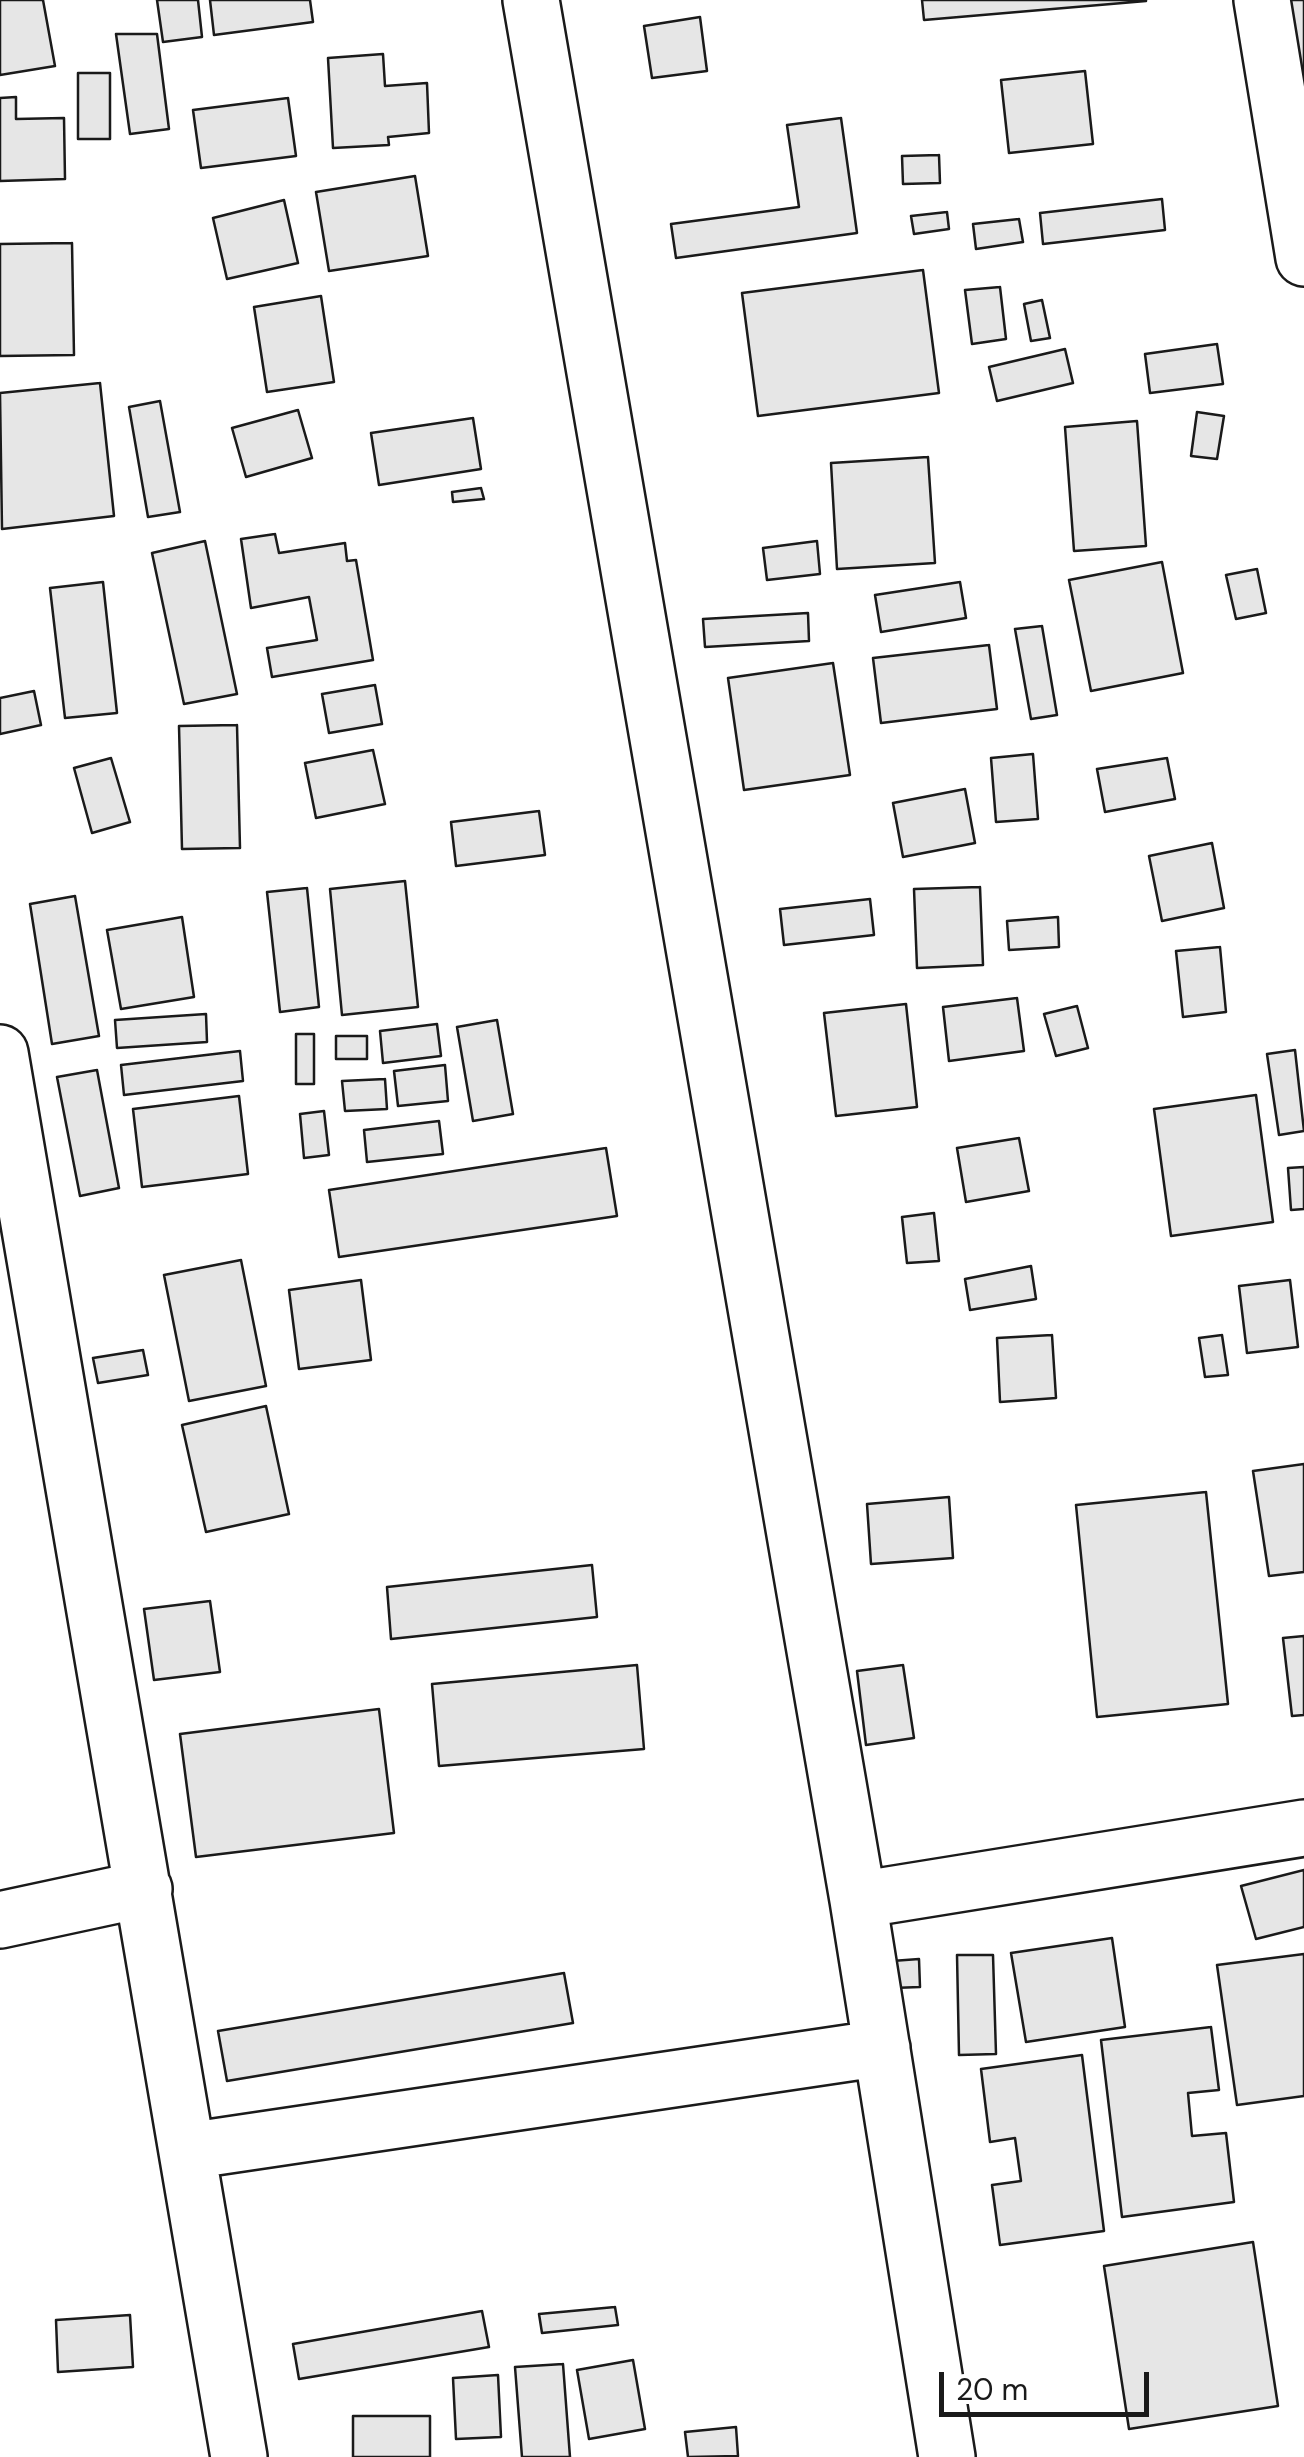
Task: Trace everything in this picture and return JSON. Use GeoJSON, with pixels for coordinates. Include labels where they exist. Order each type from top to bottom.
{"type":"FeatureCollection","features":[{"type":"Feature","properties":{"kind":"street"},"geometry":{"type":"LineString","coordinates":[[532,0],[858,1900],[947,2457]]}},
{"type":"Feature","properties":{"kind":"street"},"geometry":{"type":"LineString","coordinates":[[1262,0],[1304,258]]}},
{"type":"Feature","properties":{"kind":"street"},"geometry":{"type":"LineString","coordinates":[[0,1053],[239,2457]]}},
{"type":"Feature","properties":{"kind":"street"},"geometry":{"type":"LineString","coordinates":[[858,1900],[1304,1828]]}},
{"type":"Feature","properties":{"kind":"street"},"geometry":{"type":"LineString","coordinates":[[0,1920],[144,1888]]}},
{"type":"Feature","properties":{"kind":"street"},"geometry":{"type":"LineString","coordinates":[[188,2151],[882,2048]]}},
{"type":"Feature","properties":{"kind":"building"},"geometry":{"type":"Polygon","coordinates":[[[0,0],[43,0],[55,66],[0,75],[0,0]]]}},
{"type":"Feature","properties":{"kind":"building"},"geometry":{"type":"Polygon","coordinates":[[[157,0],[198,0],[202,37],[163,42],[157,0]]]}},
{"type":"Feature","properties":{"kind":"building"},"geometry":{"type":"Polygon","coordinates":[[[210,0],[310,0],[313,22],[214,35],[210,0]]]}},
{"type":"Feature","properties":{"kind":"building"},"geometry":{"type":"Polygon","coordinates":[[[922,0],[1146,0],[1146,1],[924,20],[922,0]]]}},
{"type":"Feature","properties":{"kind":"building"},"geometry":{"type":"Polygon","coordinates":[[[1278,0],[1304,0],[1304,103],[1278,0]]]}},
{"type":"Feature","properties":{"kind":"building"},"geometry":{"type":"Polygon","coordinates":[[[700,17],[707,71],[652,78],[644,26],[700,17]]]}},
{"type":"Feature","properties":{"kind":"building"},"geometry":{"type":"Polygon","coordinates":[[[116,34],[157,34],[169,129],[130,134],[116,34]]]}},
{"type":"Feature","properties":{"kind":"building"},"geometry":{"type":"Polygon","coordinates":[[[383,54],[385,86],[427,83],[429,133],[388,137],[389,145],[333,148],[328,58],[383,54]]]}},
{"type":"Feature","properties":{"kind":"building"},"geometry":{"type":"Polygon","coordinates":[[[1085,71],[1093,144],[1009,153],[1001,80],[1085,71]]]}},
{"type":"Feature","properties":{"kind":"building"},"geometry":{"type":"Polygon","coordinates":[[[78,73],[110,73],[110,139],[78,139],[78,73]]]}},
{"type":"Feature","properties":{"kind":"building"},"geometry":{"type":"Polygon","coordinates":[[[16,97],[16,119],[64,118],[65,179],[0,181],[0,98],[16,97]]]}},
{"type":"Feature","properties":{"kind":"building"},"geometry":{"type":"Polygon","coordinates":[[[288,98],[296,156],[201,168],[193,110],[288,98]]]}},
{"type":"Feature","properties":{"kind":"building"},"geometry":{"type":"Polygon","coordinates":[[[841,118],[857,233],[676,258],[671,224],[799,207],[787,125],[841,118]]]}},
{"type":"Feature","properties":{"kind":"building"},"geometry":{"type":"Polygon","coordinates":[[[939,155],[940,183],[903,184],[902,156],[939,155]]]}},
{"type":"Feature","properties":{"kind":"building"},"geometry":{"type":"Polygon","coordinates":[[[415,176],[428,256],[329,271],[316,192],[415,176]]]}},
{"type":"Feature","properties":{"kind":"building"},"geometry":{"type":"Polygon","coordinates":[[[1162,199],[1165,230],[1043,244],[1040,213],[1162,199]]]}},
{"type":"Feature","properties":{"kind":"building"},"geometry":{"type":"Polygon","coordinates":[[[284,200],[298,263],[227,279],[213,218],[284,200]]]}},
{"type":"Feature","properties":{"kind":"building"},"geometry":{"type":"Polygon","coordinates":[[[947,212],[949,229],[914,234],[911,216],[947,212]]]}},
{"type":"Feature","properties":{"kind":"building"},"geometry":{"type":"Polygon","coordinates":[[[1019,219],[1023,242],[976,249],[973,224],[1019,219]]]}},
{"type":"Feature","properties":{"kind":"building"},"geometry":{"type":"Polygon","coordinates":[[[72,243],[74,355],[0,356],[0,244],[72,243]]]}},
{"type":"Feature","properties":{"kind":"building"},"geometry":{"type":"Polygon","coordinates":[[[923,270],[939,393],[758,416],[742,293],[923,270]]]}},
{"type":"Feature","properties":{"kind":"building"},"geometry":{"type":"Polygon","coordinates":[[[1000,287],[1006,339],[972,344],[965,290],[1000,287]]]}},
{"type":"Feature","properties":{"kind":"building"},"geometry":{"type":"Polygon","coordinates":[[[321,296],[334,382],[267,392],[254,307],[321,296]]]}},
{"type":"Feature","properties":{"kind":"building"},"geometry":{"type":"Polygon","coordinates":[[[1042,300],[1050,338],[1031,341],[1024,304],[1042,300]]]}},
{"type":"Feature","properties":{"kind":"building"},"geometry":{"type":"Polygon","coordinates":[[[1217,344],[1223,384],[1150,393],[1145,354],[1217,344]]]}},
{"type":"Feature","properties":{"kind":"building"},"geometry":{"type":"Polygon","coordinates":[[[1065,349],[1073,383],[997,401],[989,367],[1065,349]]]}},
{"type":"Feature","properties":{"kind":"building"},"geometry":{"type":"Polygon","coordinates":[[[100,383],[114,516],[2,529],[0,393],[100,383]]]}},
{"type":"Feature","properties":{"kind":"building"},"geometry":{"type":"Polygon","coordinates":[[[160,401],[180,512],[148,517],[129,407],[160,401]]]}},
{"type":"Feature","properties":{"kind":"building"},"geometry":{"type":"Polygon","coordinates":[[[298,410],[312,458],[246,477],[232,428],[298,410]]]}},
{"type":"Feature","properties":{"kind":"building"},"geometry":{"type":"Polygon","coordinates":[[[1197,412],[1224,416],[1217,459],[1191,456],[1197,412]]]}},
{"type":"Feature","properties":{"kind":"building"},"geometry":{"type":"Polygon","coordinates":[[[473,418],[481,469],[379,485],[371,433],[473,418]]]}},
{"type":"Feature","properties":{"kind":"building"},"geometry":{"type":"Polygon","coordinates":[[[1137,421],[1146,546],[1074,551],[1065,427],[1137,421]]]}},
{"type":"Feature","properties":{"kind":"building"},"geometry":{"type":"Polygon","coordinates":[[[928,457],[935,563],[837,569],[831,463],[928,457]]]}},
{"type":"Feature","properties":{"kind":"building"},"geometry":{"type":"Polygon","coordinates":[[[481,488],[484,499],[453,502],[452,492],[481,488]]]}},
{"type":"Feature","properties":{"kind":"building"},"geometry":{"type":"Polygon","coordinates":[[[275,534],[279,553],[345,543],[347,561],[356,560],[373,660],[272,677],[267,648],[317,640],[309,597],[251,608],[241,539],[275,534]]]}},
{"type":"Feature","properties":{"kind":"building"},"geometry":{"type":"Polygon","coordinates":[[[205,541],[237,694],[184,704],[152,553],[205,541]]]}},
{"type":"Feature","properties":{"kind":"building"},"geometry":{"type":"Polygon","coordinates":[[[817,541],[820,574],[767,580],[763,548],[817,541]]]}},
{"type":"Feature","properties":{"kind":"building"},"geometry":{"type":"Polygon","coordinates":[[[1162,562],[1183,673],[1091,691],[1069,580],[1162,562]]]}},
{"type":"Feature","properties":{"kind":"building"},"geometry":{"type":"Polygon","coordinates":[[[1257,569],[1266,613],[1236,619],[1226,575],[1257,569]]]}},
{"type":"Feature","properties":{"kind":"building"},"geometry":{"type":"Polygon","coordinates":[[[103,582],[117,713],[65,718],[50,588],[103,582]]]}},
{"type":"Feature","properties":{"kind":"building"},"geometry":{"type":"Polygon","coordinates":[[[960,582],[966,618],[881,632],[875,595],[960,582]]]}},
{"type":"Feature","properties":{"kind":"building"},"geometry":{"type":"Polygon","coordinates":[[[808,613],[809,641],[705,647],[703,619],[808,613]]]}},
{"type":"Feature","properties":{"kind":"building"},"geometry":{"type":"Polygon","coordinates":[[[1042,626],[1057,715],[1031,719],[1015,629],[1042,626]]]}},
{"type":"Feature","properties":{"kind":"building"},"geometry":{"type":"Polygon","coordinates":[[[989,645],[997,709],[881,723],[873,658],[989,645]]]}},
{"type":"Feature","properties":{"kind":"building"},"geometry":{"type":"Polygon","coordinates":[[[833,663],[850,775],[744,790],[728,678],[833,663]]]}},
{"type":"Feature","properties":{"kind":"building"},"geometry":{"type":"Polygon","coordinates":[[[375,685],[382,724],[329,733],[322,694],[375,685]]]}},
{"type":"Feature","properties":{"kind":"building"},"geometry":{"type":"Polygon","coordinates":[[[34,691],[41,725],[0,734],[0,698],[34,691]]]}},
{"type":"Feature","properties":{"kind":"building"},"geometry":{"type":"Polygon","coordinates":[[[237,725],[240,848],[182,849],[179,726],[237,725]]]}},
{"type":"Feature","properties":{"kind":"building"},"geometry":{"type":"Polygon","coordinates":[[[373,750],[385,804],[316,818],[305,763],[373,750]]]}},
{"type":"Feature","properties":{"kind":"building"},"geometry":{"type":"Polygon","coordinates":[[[1033,754],[1038,819],[996,822],[991,758],[1033,754]]]}},
{"type":"Feature","properties":{"kind":"building"},"geometry":{"type":"Polygon","coordinates":[[[111,758],[130,822],[92,833],[74,768],[111,758]]]}},
{"type":"Feature","properties":{"kind":"building"},"geometry":{"type":"Polygon","coordinates":[[[1167,758],[1175,799],[1105,812],[1097,769],[1167,758]]]}},
{"type":"Feature","properties":{"kind":"building"},"geometry":{"type":"Polygon","coordinates":[[[965,789],[975,843],[903,857],[893,803],[965,789]]]}},
{"type":"Feature","properties":{"kind":"building"},"geometry":{"type":"Polygon","coordinates":[[[539,811],[545,855],[456,866],[451,822],[539,811]]]}},
{"type":"Feature","properties":{"kind":"building"},"geometry":{"type":"Polygon","coordinates":[[[1212,843],[1224,908],[1162,921],[1149,856],[1212,843]]]}},
{"type":"Feature","properties":{"kind":"building"},"geometry":{"type":"Polygon","coordinates":[[[405,881],[418,1007],[342,1015],[330,889],[405,881]]]}},
{"type":"Feature","properties":{"kind":"building"},"geometry":{"type":"Polygon","coordinates":[[[980,887],[983,965],[917,968],[914,889],[980,887]]]}},
{"type":"Feature","properties":{"kind":"building"},"geometry":{"type":"Polygon","coordinates":[[[307,888],[319,1007],[280,1012],[267,892],[307,888]]]}},
{"type":"Feature","properties":{"kind":"building"},"geometry":{"type":"Polygon","coordinates":[[[75,896],[99,1036],[52,1044],[30,904],[75,896]]]}},
{"type":"Feature","properties":{"kind":"building"},"geometry":{"type":"Polygon","coordinates":[[[870,899],[874,935],[784,945],[780,909],[870,899]]]}},
{"type":"Feature","properties":{"kind":"building"},"geometry":{"type":"Polygon","coordinates":[[[182,917],[194,997],[121,1009],[107,930],[182,917]]]}},
{"type":"Feature","properties":{"kind":"building"},"geometry":{"type":"Polygon","coordinates":[[[1058,917],[1059,947],[1009,950],[1007,921],[1058,917]]]}},
{"type":"Feature","properties":{"kind":"building"},"geometry":{"type":"Polygon","coordinates":[[[1220,947],[1226,1012],[1183,1017],[1176,951],[1220,947]]]}},
{"type":"Feature","properties":{"kind":"building"},"geometry":{"type":"Polygon","coordinates":[[[1017,998],[1024,1051],[949,1061],[943,1007],[1017,998]]]}},
{"type":"Feature","properties":{"kind":"building"},"geometry":{"type":"Polygon","coordinates":[[[906,1004],[917,1107],[836,1116],[824,1013],[906,1004]]]}},
{"type":"Feature","properties":{"kind":"building"},"geometry":{"type":"Polygon","coordinates":[[[1077,1006],[1088,1048],[1056,1056],[1044,1014],[1077,1006]]]}},
{"type":"Feature","properties":{"kind":"building"},"geometry":{"type":"Polygon","coordinates":[[[206,1014],[207,1042],[117,1048],[115,1020],[206,1014]]]}},
{"type":"Feature","properties":{"kind":"building"},"geometry":{"type":"Polygon","coordinates":[[[497,1020],[513,1114],[473,1121],[457,1027],[497,1020]]]}},
{"type":"Feature","properties":{"kind":"building"},"geometry":{"type":"Polygon","coordinates":[[[437,1024],[441,1056],[383,1063],[380,1031],[437,1024]]]}},
{"type":"Feature","properties":{"kind":"building"},"geometry":{"type":"Polygon","coordinates":[[[296,1034],[314,1034],[314,1084],[296,1084],[296,1034]]]}},
{"type":"Feature","properties":{"kind":"building"},"geometry":{"type":"Polygon","coordinates":[[[336,1036],[367,1036],[367,1059],[336,1059],[336,1036]]]}},
{"type":"Feature","properties":{"kind":"building"},"geometry":{"type":"Polygon","coordinates":[[[1295,1050],[1304,1131],[1279,1135],[1267,1054],[1295,1050]]]}},
{"type":"Feature","properties":{"kind":"building"},"geometry":{"type":"Polygon","coordinates":[[[240,1051],[243,1081],[124,1095],[121,1065],[240,1051]]]}},
{"type":"Feature","properties":{"kind":"building"},"geometry":{"type":"Polygon","coordinates":[[[445,1065],[448,1101],[398,1106],[394,1071],[445,1065]]]}},
{"type":"Feature","properties":{"kind":"building"},"geometry":{"type":"Polygon","coordinates":[[[97,1070],[119,1188],[80,1196],[57,1077],[97,1070]]]}},
{"type":"Feature","properties":{"kind":"building"},"geometry":{"type":"Polygon","coordinates":[[[385,1079],[387,1109],[345,1111],[342,1081],[385,1079]]]}},
{"type":"Feature","properties":{"kind":"building"},"geometry":{"type":"Polygon","coordinates":[[[1256,1095],[1273,1222],[1171,1236],[1154,1109],[1256,1095]]]}},
{"type":"Feature","properties":{"kind":"building"},"geometry":{"type":"Polygon","coordinates":[[[239,1096],[248,1174],[142,1187],[133,1109],[239,1096]]]}},
{"type":"Feature","properties":{"kind":"building"},"geometry":{"type":"Polygon","coordinates":[[[324,1111],[329,1155],[304,1158],[300,1114],[324,1111]]]}},
{"type":"Feature","properties":{"kind":"building"},"geometry":{"type":"Polygon","coordinates":[[[439,1121],[443,1154],[367,1162],[364,1130],[439,1121]]]}},
{"type":"Feature","properties":{"kind":"building"},"geometry":{"type":"Polygon","coordinates":[[[1019,1138],[1029,1191],[966,1202],[957,1148],[1019,1138]]]}},
{"type":"Feature","properties":{"kind":"building"},"geometry":{"type":"Polygon","coordinates":[[[606,1148],[617,1216],[339,1257],[329,1190],[606,1148]]]}},
{"type":"Feature","properties":{"kind":"building"},"geometry":{"type":"Polygon","coordinates":[[[1304,1167],[1304,1209],[1291,1210],[1288,1168],[1304,1167]]]}},
{"type":"Feature","properties":{"kind":"building"},"geometry":{"type":"Polygon","coordinates":[[[934,1213],[939,1261],[907,1263],[902,1217],[934,1213]]]}},
{"type":"Feature","properties":{"kind":"building"},"geometry":{"type":"Polygon","coordinates":[[[241,1260],[266,1386],[189,1401],[164,1275],[241,1260]]]}},
{"type":"Feature","properties":{"kind":"building"},"geometry":{"type":"Polygon","coordinates":[[[1031,1266],[1036,1299],[970,1310],[965,1279],[1031,1266]]]}},
{"type":"Feature","properties":{"kind":"building"},"geometry":{"type":"Polygon","coordinates":[[[361,1280],[371,1360],[299,1369],[289,1290],[361,1280]]]}},
{"type":"Feature","properties":{"kind":"building"},"geometry":{"type":"Polygon","coordinates":[[[1290,1280],[1298,1347],[1247,1353],[1239,1286],[1290,1280]]]}},
{"type":"Feature","properties":{"kind":"building"},"geometry":{"type":"Polygon","coordinates":[[[1052,1335],[1056,1398],[1000,1402],[997,1338],[1052,1335]]]}},
{"type":"Feature","properties":{"kind":"building"},"geometry":{"type":"Polygon","coordinates":[[[1222,1335],[1228,1375],[1205,1377],[1199,1338],[1222,1335]]]}},
{"type":"Feature","properties":{"kind":"building"},"geometry":{"type":"Polygon","coordinates":[[[143,1350],[148,1375],[98,1383],[93,1358],[143,1350]]]}},
{"type":"Feature","properties":{"kind":"building"},"geometry":{"type":"Polygon","coordinates":[[[266,1406],[289,1514],[206,1532],[182,1425],[266,1406]]]}},
{"type":"Feature","properties":{"kind":"building"},"geometry":{"type":"Polygon","coordinates":[[[1304,1464],[1304,1572],[1269,1576],[1253,1471],[1304,1464]]]}},
{"type":"Feature","properties":{"kind":"building"},"geometry":{"type":"Polygon","coordinates":[[[1206,1492],[1228,1704],[1097,1717],[1076,1505],[1206,1492]]]}},
{"type":"Feature","properties":{"kind":"building"},"geometry":{"type":"Polygon","coordinates":[[[949,1497],[953,1558],[871,1564],[867,1504],[949,1497]]]}},
{"type":"Feature","properties":{"kind":"building"},"geometry":{"type":"Polygon","coordinates":[[[592,1565],[597,1617],[391,1639],[387,1587],[592,1565]]]}},
{"type":"Feature","properties":{"kind":"building"},"geometry":{"type":"Polygon","coordinates":[[[210,1601],[220,1672],[154,1680],[144,1609],[210,1601]]]}},
{"type":"Feature","properties":{"kind":"building"},"geometry":{"type":"Polygon","coordinates":[[[1304,1636],[1304,1715],[1292,1716],[1283,1638],[1304,1636]]]}},
{"type":"Feature","properties":{"kind":"building"},"geometry":{"type":"Polygon","coordinates":[[[637,1665],[644,1749],[439,1766],[432,1684],[637,1665]]]}},
{"type":"Feature","properties":{"kind":"building"},"geometry":{"type":"Polygon","coordinates":[[[903,1665],[914,1738],[866,1745],[857,1671],[903,1665]]]}},
{"type":"Feature","properties":{"kind":"building"},"geometry":{"type":"Polygon","coordinates":[[[379,1709],[394,1833],[196,1857],[180,1734],[379,1709]]]}},
{"type":"Feature","properties":{"kind":"building"},"geometry":{"type":"Polygon","coordinates":[[[1304,1870],[1304,1927],[1256,1939],[1241,1886],[1304,1870]]]}},
{"type":"Feature","properties":{"kind":"building"},"geometry":{"type":"Polygon","coordinates":[[[1112,1938],[1125,2027],[1026,2042],[1011,1953],[1112,1938]]]}},
{"type":"Feature","properties":{"kind":"building"},"geometry":{"type":"Polygon","coordinates":[[[1304,1954],[1304,2096],[1237,2105],[1217,1965],[1304,1954]]]}},
{"type":"Feature","properties":{"kind":"building"},"geometry":{"type":"Polygon","coordinates":[[[957,1955],[993,1955],[996,2054],[959,2055],[957,1955]]]}},
{"type":"Feature","properties":{"kind":"building"},"geometry":{"type":"Polygon","coordinates":[[[919,1959],[920,1987],[893,1988],[892,1961],[919,1959]]]}},
{"type":"Feature","properties":{"kind":"building"},"geometry":{"type":"Polygon","coordinates":[[[564,1973],[573,2023],[227,2081],[218,2031],[564,1973]]]}},
{"type":"Feature","properties":{"kind":"building"},"geometry":{"type":"Polygon","coordinates":[[[1211,2027],[1219,2090],[1188,2093],[1192,2136],[1226,2133],[1234,2202],[1122,2217],[1101,2040],[1211,2027]]]}},
{"type":"Feature","properties":{"kind":"building"},"geometry":{"type":"Polygon","coordinates":[[[1082,2055],[1104,2231],[1000,2245],[992,2185],[1021,2181],[1015,2138],[990,2142],[981,2069],[1082,2055]]]}},
{"type":"Feature","properties":{"kind":"building"},"geometry":{"type":"Polygon","coordinates":[[[1253,2242],[1278,2406],[1129,2429],[1104,2266],[1253,2242]]]}},
{"type":"Feature","properties":{"kind":"building"},"geometry":{"type":"Polygon","coordinates":[[[615,2307],[618,2325],[542,2333],[539,2314],[615,2307]]]}},
{"type":"Feature","properties":{"kind":"building"},"geometry":{"type":"Polygon","coordinates":[[[482,2311],[489,2347],[299,2379],[293,2344],[482,2311]]]}},
{"type":"Feature","properties":{"kind":"building"},"geometry":{"type":"Polygon","coordinates":[[[130,2315],[133,2367],[58,2372],[56,2320],[130,2315]]]}},
{"type":"Feature","properties":{"kind":"building"},"geometry":{"type":"Polygon","coordinates":[[[633,2360],[645,2429],[589,2439],[577,2370],[633,2360]]]}},
{"type":"Feature","properties":{"kind":"building"},"geometry":{"type":"Polygon","coordinates":[[[563,2364],[570,2457],[522,2457],[515,2367],[563,2364]]]}},
{"type":"Feature","properties":{"kind":"building"},"geometry":{"type":"Polygon","coordinates":[[[498,2375],[501,2437],[456,2439],[453,2378],[498,2375]]]}},
{"type":"Feature","properties":{"kind":"building"},"geometry":{"type":"Polygon","coordinates":[[[353,2416],[430,2416],[430,2457],[353,2457],[353,2416]]]}},
{"type":"Feature","properties":{"kind":"building"},"geometry":{"type":"Polygon","coordinates":[[[736,2427],[738,2456],[688,2457],[685,2432],[736,2427]]]}}]}
